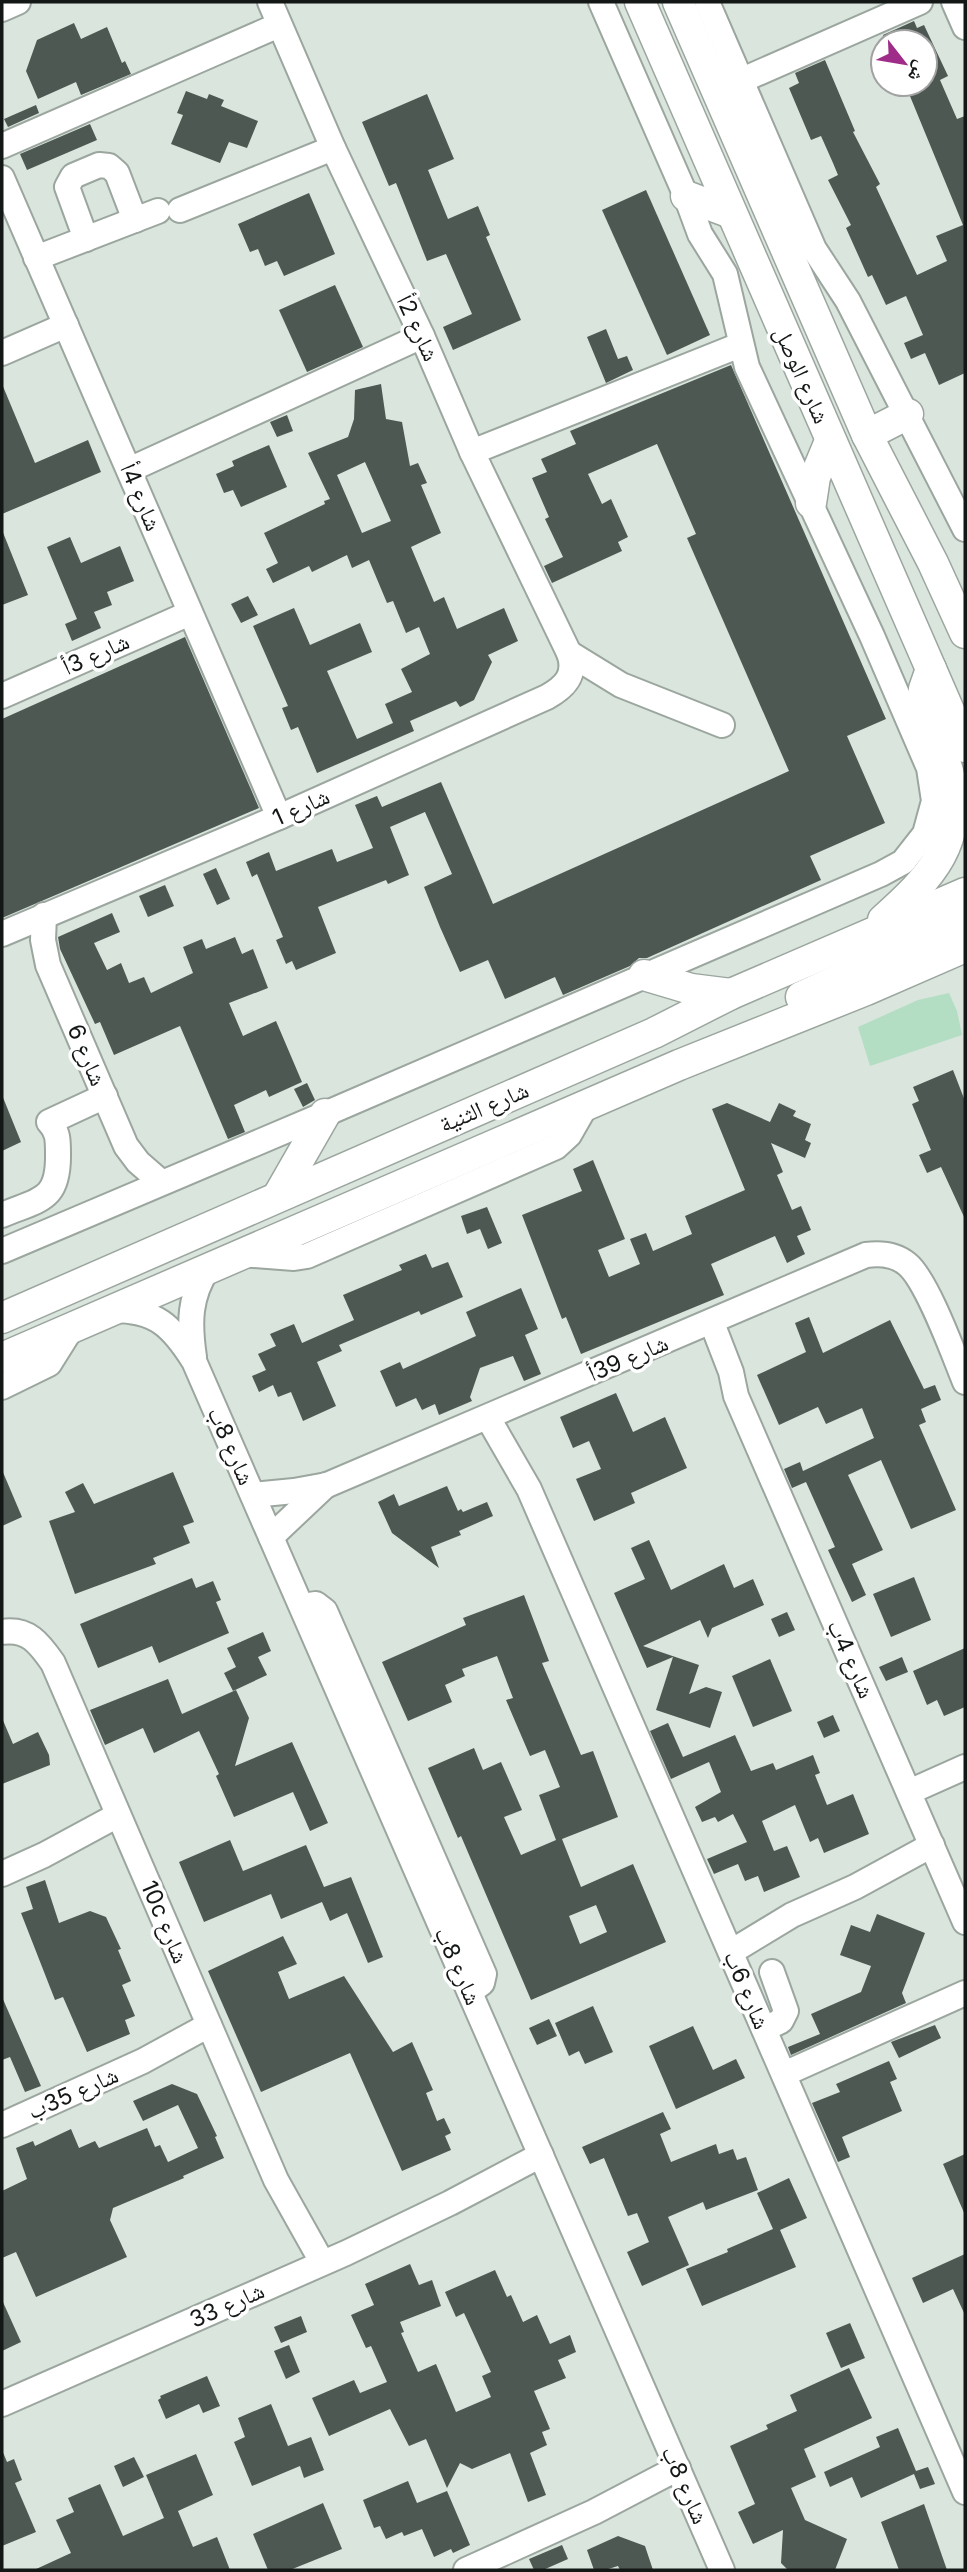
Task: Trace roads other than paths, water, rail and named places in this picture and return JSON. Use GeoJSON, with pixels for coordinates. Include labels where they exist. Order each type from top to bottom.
{"type":"FeatureCollection","features":[{"type":"Feature","properties":{"kind":"main road","name":"شارع الوصل"},"geometry":{"type":"LineString","coordinates":[[640,2],[965,747]]}},
{"type":"Feature","properties":{"kind":"main road","name":"شارع الوصل"},"geometry":{"type":"LineString","coordinates":[[678,2],[867,435],[933,563],[965,634]]}},
{"type":"Feature","properties":{"kind":"main road"},"geometry":{"type":"LineString","coordinates":[[686,196],[731,213]]}},
{"type":"Feature","properties":{"kind":"main road"},"geometry":{"type":"LineString","coordinates":[[867,435],[908,414]]}},
{"type":"Feature","properties":{"kind":"main road"},"geometry":{"type":"LineString","coordinates":[[811,503],[815,477],[831,441]]}},
{"type":"Feature","properties":{"kind":"main road"},"geometry":{"type":"LineString","coordinates":[[896,588],[931,638],[965,712]]}},
{"type":"Feature","properties":{"kind":"main road"},"geometry":{"type":"LineString","coordinates":[[865,936],[930,876],[940,861],[951,831],[952,787],[923,699],[931,668]]}},
{"type":"Feature","properties":{"kind":"main road","name":"شارع الثنية"},"geometry":{"type":"LineString","coordinates":[[2,1318],[641,1039],[731,994],[965,893]]}},
{"type":"Feature","properties":{"kind":"main road"},"geometry":{"type":"LineString","coordinates":[[679,1065],[823,986],[965,922]]}},
{"type":"Feature","properties":{"kind":"main road","name":"شارع الثنية"},"geometry":{"type":"LineString","coordinates":[[2,1358],[679,1065],[965,947]]}},
{"type":"Feature","properties":{"kind":"main road"},"geometry":{"type":"LineString","coordinates":[[866,990],[901,993],[929,979],[965,968]]}},
{"type":"Feature","properties":{"kind":"main road"},"geometry":{"type":"LineString","coordinates":[[644,975],[691,989],[731,994]]}},
{"type":"Feature","properties":{"kind":"main road"},"geometry":{"type":"LineString","coordinates":[[278,1196],[325,1114]]}},
{"type":"Feature","properties":{"kind":"street"},"geometry":{"type":"LineString","coordinates":[[2,9],[18,2]]}},
{"type":"Feature","properties":{"kind":"street","name":"شارع 2أ"},"geometry":{"type":"LineString","coordinates":[[270,2],[333,148],[422,337],[472,453],[569,653]]}},
{"type":"Feature","properties":{"kind":"street"},"geometry":{"type":"LineString","coordinates":[[2,1251],[892,869],[912,854],[930,823],[934,790],[929,768],[751,375],[740,345],[727,280],[700,234],[686,196],[600,2]]}},
{"type":"Feature","properties":{"kind":"street"},"geometry":{"type":"LineString","coordinates":[[707,2],[818,258],[848,301],[965,529]]}},
{"type":"Feature","properties":{"kind":"street"},"geometry":{"type":"LineString","coordinates":[[740,81],[920,2]]}},
{"type":"Feature","properties":{"kind":"street"},"geometry":{"type":"LineString","coordinates":[[954,2],[965,27]]}},
{"type":"Feature","properties":{"kind":"street"},"geometry":{"type":"LineString","coordinates":[[2,146],[279,25]]}},
{"type":"Feature","properties":{"kind":"street"},"geometry":{"type":"LineString","coordinates":[[36,258],[333,148]]}},
{"type":"Feature","properties":{"kind":"street"},"geometry":{"type":"LineString","coordinates":[[86,239],[66,187],[73,176],[99,165],[109,166],[157,213]]}},
{"type":"Feature","properties":{"kind":"street","name":"شارع 4أ"},"geometry":{"type":"LineString","coordinates":[[2,178],[279,817]]}},
{"type":"Feature","properties":{"kind":"street"},"geometry":{"type":"LineString","coordinates":[[2,354],[66,325]]}},
{"type":"Feature","properties":{"kind":"street"},"geometry":{"type":"LineString","coordinates":[[129,470],[422,337]]}},
{"type":"Feature","properties":{"kind":"street"},"geometry":{"type":"LineString","coordinates":[[472,453],[740,345]]}},
{"type":"Feature","properties":{"kind":"street","name":"شارع 3أ"},"geometry":{"type":"LineString","coordinates":[[2,696],[190,613]]}},
{"type":"Feature","properties":{"kind":"street"},"geometry":{"type":"LineString","coordinates":[[569,653],[572,668],[568,681],[621,685]]}},
{"type":"Feature","properties":{"kind":"street"},"geometry":{"type":"LineString","coordinates":[[569,653],[621,685],[722,725]]}},
{"type":"Feature","properties":{"kind":"street","name":"شارع 1"},"geometry":{"type":"LineString","coordinates":[[7,932],[279,817],[547,697],[561,689],[568,681]]}},
{"type":"Feature","properties":{"kind":"street","name":"شارع 6"},"geometry":{"type":"LineString","coordinates":[[44,915],[43,940],[48,965],[126,1146],[130,1166],[124,1198]]}},
{"type":"Feature","properties":{"kind":"street","name":"شارع 6"},"geometry":{"type":"LineString","coordinates":[[7,932],[48,965]]}},
{"type":"Feature","properties":{"kind":"street"},"geometry":{"type":"LineString","coordinates":[[2,1215],[44,1197],[52,1189],[58,1173],[52,1126],[107,1101]]}},
{"type":"Feature","properties":{"kind":"street","name":"شارع 6"},"geometry":{"type":"LineString","coordinates":[[126,1146],[138,1162],[161,1182]]}},
{"type":"Feature","properties":{"kind":"street","name":"شارع 39أ"},"geometry":{"type":"LineString","coordinates":[[253,1495],[327,1485],[866,1255],[884,1254],[901,1259],[916,1273],[965,1382]]}},
{"type":"Feature","properties":{"kind":"street","name":"شارع 8ب"},"geometry":{"type":"LineString","coordinates":[[194,1361],[190,1326],[191,1305],[200,1279],[208,1268]]}},
{"type":"Feature","properties":{"kind":"street","name":"شارع 8ب"},"geometry":{"type":"LineString","coordinates":[[113,1310],[127,1310],[155,1318],[178,1336],[194,1361],[722,2570]]}},
{"type":"Feature","properties":{"kind":"street","name":"شارع 4ب"},"geometry":{"type":"LineString","coordinates":[[704,1326],[965,1922]]}},
{"type":"Feature","properties":{"kind":"street"},"geometry":{"type":"LineString","coordinates":[[2,1387],[49,1364],[71,1329]]}},
{"type":"Feature","properties":{"kind":"street","name":"شارع 6ب"},"geometry":{"type":"LineString","coordinates":[[495,1415],[965,2492]]}},
{"type":"Feature","properties":{"kind":"street","name":"شارع 39أ"},"geometry":{"type":"LineString","coordinates":[[271,1537],[327,1485]]}},
{"type":"Feature","properties":{"kind":"street","name":"10c شارع"},"geometry":{"type":"LineString","coordinates":[[2,1632],[15,1630],[29,1635],[40,1644],[53,1663],[276,2180],[283,2207],[314,2265]]}},
{"type":"Feature","properties":{"kind":"street"},"geometry":{"type":"LineString","coordinates":[[909,1792],[965,1767]]}},
{"type":"Feature","properties":{"kind":"street"},"geometry":{"type":"LineString","coordinates":[[2,1874],[44,1855],[71,1849],[121,1822]]}},
{"type":"Feature","properties":{"kind":"street"},"geometry":{"type":"LineString","coordinates":[[727,1945],[935,1853]]}},
{"type":"Feature","properties":{"kind":"street"},"geometry":{"type":"LineString","coordinates":[[764,2029],[780,2021],[786,2011],[772,1972]]}},
{"type":"Feature","properties":{"kind":"street"},"geometry":{"type":"LineString","coordinates":[[784,2074],[965,1993]]}},
{"type":"Feature","properties":{"kind":"street","name":"شارع 35ب"},"geometry":{"type":"LineString","coordinates":[[2,2125],[143,2061],[170,2055],[212,2031]]}},
{"type":"Feature","properties":{"kind":"street","name":"شارع 33"},"geometry":{"type":"LineString","coordinates":[[2,2404],[346,2253],[450,2203],[477,2197],[545,2163]]}},
{"type":"Feature","properties":{"kind":"street"},"geometry":{"type":"LineString","coordinates":[[466,2570],[594,2512],[621,2506],[681,2476]]}}]}
